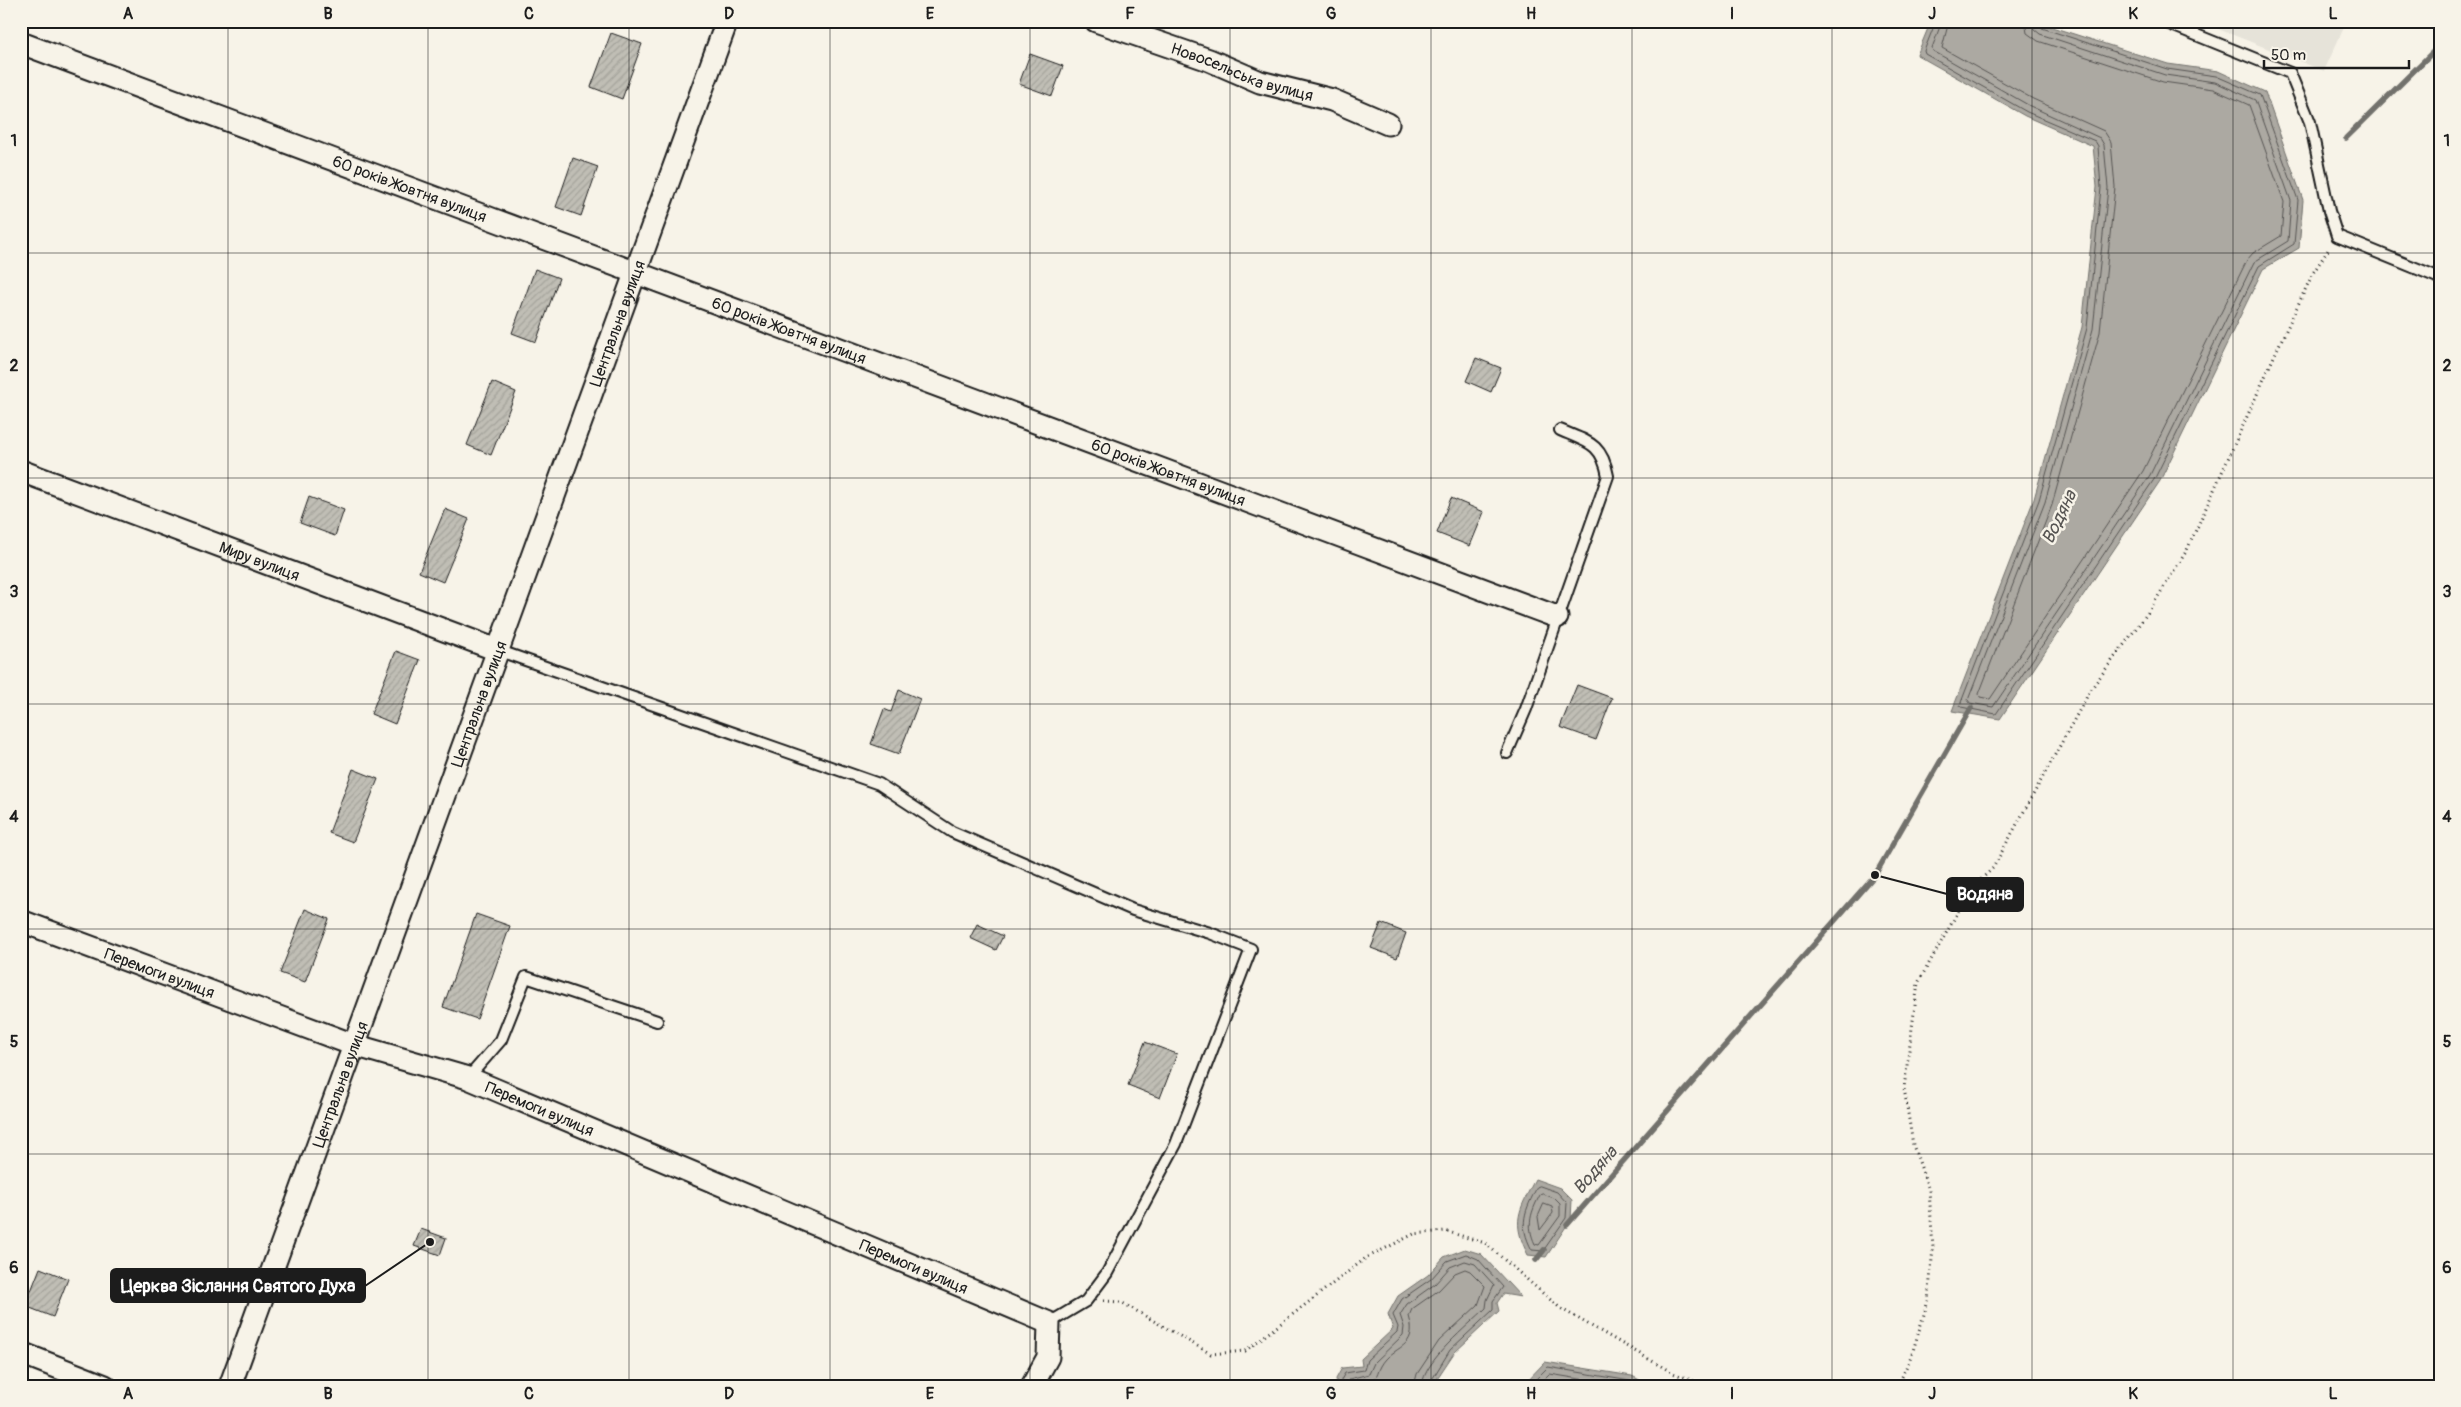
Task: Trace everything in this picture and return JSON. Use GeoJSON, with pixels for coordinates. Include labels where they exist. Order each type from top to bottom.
{"type":"FeatureCollection","features":[{"type":"Feature","properties":{"kind":"street","name":"Центральна вулиця"},"geometry":{"type":"LineString","coordinates":[[230,1386],[727,21]]}},
{"type":"Feature","properties":{"kind":"street","name":"Новосельська вулиця"},"geometry":{"type":"LineString","coordinates":[[1096,21],[1209,60],[1260,82],[1332,100],[1388,124]]}},
{"type":"Feature","properties":{"kind":"street","name":"60 років Жовтня вулиця"},"geometry":{"type":"LineString","coordinates":[[21,43],[1557,617]]}},
{"type":"Feature","properties":{"kind":"street","name":"Миру вулиця"},"geometry":{"type":"LineString","coordinates":[[21,471],[497,650]]}},
{"type":"Feature","properties":{"kind":"street","name":"Перемоги вулиця"},"geometry":{"type":"LineString","coordinates":[[21,921],[354,1045],[468,1078],[1049,1323]]}},
{"type":"Feature","properties":{"kind":"street"},"geometry":{"type":"LineString","coordinates":[[1032,1386],[1048,1357],[1049,1323]]}},
{"type":"Feature","properties":{"kind":"street"},"geometry":{"type":"LineString","coordinates":[[21,1353],[106,1386]]}},
{"type":"Feature","properties":{"kind":"lane"},"geometry":{"type":"LineString","coordinates":[[2162,21],[2290,73],[2310,122],[2329,211],[2337,236],[2440,278]]}},
{"type":"Feature","properties":{"kind":"lane"},"geometry":{"type":"LineString","coordinates":[[1507,753],[1526,709],[1608,476],[1605,461],[1595,445],[1560,430]]}},
{"type":"Feature","properties":{"kind":"lane"},"geometry":{"type":"LineString","coordinates":[[497,650],[879,784],[961,836],[1133,910],[1210,933],[1251,949],[1176,1144],[1107,1273],[1086,1301],[1049,1323]]}},
{"type":"Feature","properties":{"kind":"lane"},"geometry":{"type":"LineString","coordinates":[[468,1078],[500,1040],[526,977],[656,1020]]}},
{"type":"Feature","properties":{"kind":"path"},"geometry":{"type":"LineString","coordinates":[[1898,1386],[1912,1354],[1928,1301],[1933,1248],[1929,1190],[1913,1145],[1904,1088],[1918,983],[1970,889],[1993,868],[2091,689],[2149,611],[2187,550],[2313,273],[2337,236]]}},
{"type":"Feature","properties":{"kind":"path"},"geometry":{"type":"LineString","coordinates":[[1086,1301],[1121,1302],[1211,1354],[1245,1351],[1366,1258],[1414,1234],[1445,1231],[1485,1243],[1560,1308],[1673,1373],[1707,1386]]}},
{"type":"Feature","properties":{"kind":"shaded area"},"geometry":{"type":"Polygon","coordinates":[[[2198,21],[2347,21],[2324,71],[2198,21]]]}},
{"type":"Feature","properties":{"kind":"water"},"geometry":{"type":"Polygon","coordinates":[[[1931,21],[2033,21],[2168,64],[2218,71],[2265,92],[2303,200],[2299,248],[2263,269],[2160,481],[2000,719],[1952,711],[2034,499],[2082,327],[2097,187],[2093,146],[2025,116],[1917,55],[1931,21]]]}},
{"type":"Feature","properties":{"kind":"water"},"geometry":{"type":"Polygon","coordinates":[[[1535,1179],[1560,1188],[1572,1200],[1571,1219],[1546,1257],[1528,1255],[1520,1233],[1519,1216],[1521,1208],[1535,1179]]]}},
{"type":"Feature","properties":{"kind":"water"},"geometry":{"type":"Polygon","coordinates":[[[1465,1249],[1481,1254],[1521,1297],[1503,1294],[1497,1303],[1499,1311],[1454,1353],[1432,1386],[1337,1386],[1336,1379],[1342,1368],[1362,1366],[1361,1359],[1393,1329],[1388,1314],[1398,1296],[1428,1275],[1444,1257],[1465,1249]]]}},
{"type":"Feature","properties":{"kind":"water"},"geometry":{"type":"Polygon","coordinates":[[[1545,1362],[1632,1376],[1651,1386],[1522,1386],[1545,1362]]]}},
{"type":"Feature","properties":{"kind":"building"},"geometry":{"type":"Polygon","coordinates":[[[611,33],[642,44],[622,99],[591,87],[611,33]]]}},
{"type":"Feature","properties":{"kind":"building"},"geometry":{"type":"Polygon","coordinates":[[[1030,54],[1063,66],[1052,96],[1019,84],[1030,54]]]}},
{"type":"Feature","properties":{"kind":"building"},"geometry":{"type":"Polygon","coordinates":[[[573,158],[598,167],[581,216],[556,207],[573,158]]]}},
{"type":"Feature","properties":{"kind":"building"},"geometry":{"type":"Polygon","coordinates":[[[535,269],[559,278],[536,342],[512,333],[535,269]]]}},
{"type":"Feature","properties":{"kind":"building"},"geometry":{"type":"Polygon","coordinates":[[[1476,358],[1501,368],[1491,392],[1466,381],[1476,358]]]}},
{"type":"Feature","properties":{"kind":"building"},"geometry":{"type":"Polygon","coordinates":[[[492,382],[516,392],[491,455],[467,445],[492,382]]]}},
{"type":"Feature","properties":{"kind":"building"},"geometry":{"type":"Polygon","coordinates":[[[309,497],[344,510],[335,536],[300,523],[309,497]]]}},
{"type":"Feature","properties":{"kind":"building"},"geometry":{"type":"Polygon","coordinates":[[[1451,498],[1484,512],[1470,546],[1437,533],[1451,498]]]}},
{"type":"Feature","properties":{"kind":"building"},"geometry":{"type":"Polygon","coordinates":[[[445,509],[469,519],[443,582],[419,572],[445,509]]]}},
{"type":"Feature","properties":{"kind":"building"},"geometry":{"type":"Polygon","coordinates":[[[396,651],[420,660],[395,724],[371,714],[396,651]]]}},
{"type":"Feature","properties":{"kind":"building"},"geometry":{"type":"Polygon","coordinates":[[[1577,685],[1612,698],[1596,740],[1560,727],[1577,685]]]}},
{"type":"Feature","properties":{"kind":"building"},"geometry":{"type":"Polygon","coordinates":[[[899,690],[920,699],[899,754],[871,744],[884,709],[891,712],[899,690]]]}},
{"type":"Feature","properties":{"kind":"building"},"geometry":{"type":"Polygon","coordinates":[[[353,769],[378,779],[353,842],[329,833],[353,769]]]}},
{"type":"Feature","properties":{"kind":"building"},"geometry":{"type":"Polygon","coordinates":[[[305,909],[329,919],[305,982],[280,973],[305,909]]]}},
{"type":"Feature","properties":{"kind":"building"},"geometry":{"type":"Polygon","coordinates":[[[476,914],[510,926],[477,1019],[443,1007],[476,914]]]}},
{"type":"Feature","properties":{"kind":"building"},"geometry":{"type":"Polygon","coordinates":[[[1381,923],[1406,933],[1397,958],[1371,948],[1381,923]]]}},
{"type":"Feature","properties":{"kind":"building"},"geometry":{"type":"Polygon","coordinates":[[[977,924],[1003,936],[996,950],[970,938],[977,924]]]}},
{"type":"Feature","properties":{"kind":"building"},"geometry":{"type":"Polygon","coordinates":[[[1145,1042],[1177,1054],[1160,1098],[1128,1085],[1145,1042]]]}},
{"type":"Feature","properties":{"kind":"building"},"geometry":{"type":"Polygon","coordinates":[[[421,1229],[446,1238],[440,1255],[414,1246],[421,1229]]]}},
{"type":"Feature","properties":{"kind":"building"},"geometry":{"type":"Polygon","coordinates":[[[40,1268],[68,1279],[53,1317],[25,1306],[40,1268]]]}},
{"type":"Feature","properties":{"kind":"waterway","name":"Водяна"},"geometry":{"type":"LineString","coordinates":[[2346,138],[2440,45]]}},
{"type":"Feature","properties":{"kind":"waterway","name":"Водяна"},"geometry":{"type":"LineString","coordinates":[[1567,1225],[1875,875],[1971,708]]}},
{"type":"Feature","properties":{"kind":"waterway","name":"Водяна"},"geometry":{"type":"LineString","coordinates":[[1536,1260],[1544,1250]]}},
{"type":"Feature","properties":{"kind":"place","name":"Водяна"},"geometry":{"type":"Point","coordinates":[1875,875]}},
{"type":"Feature","properties":{"kind":"place","name":"Церква Зіслання Святого Духа"},"geometry":{"type":"Point","coordinates":[430,1242]}}]}
